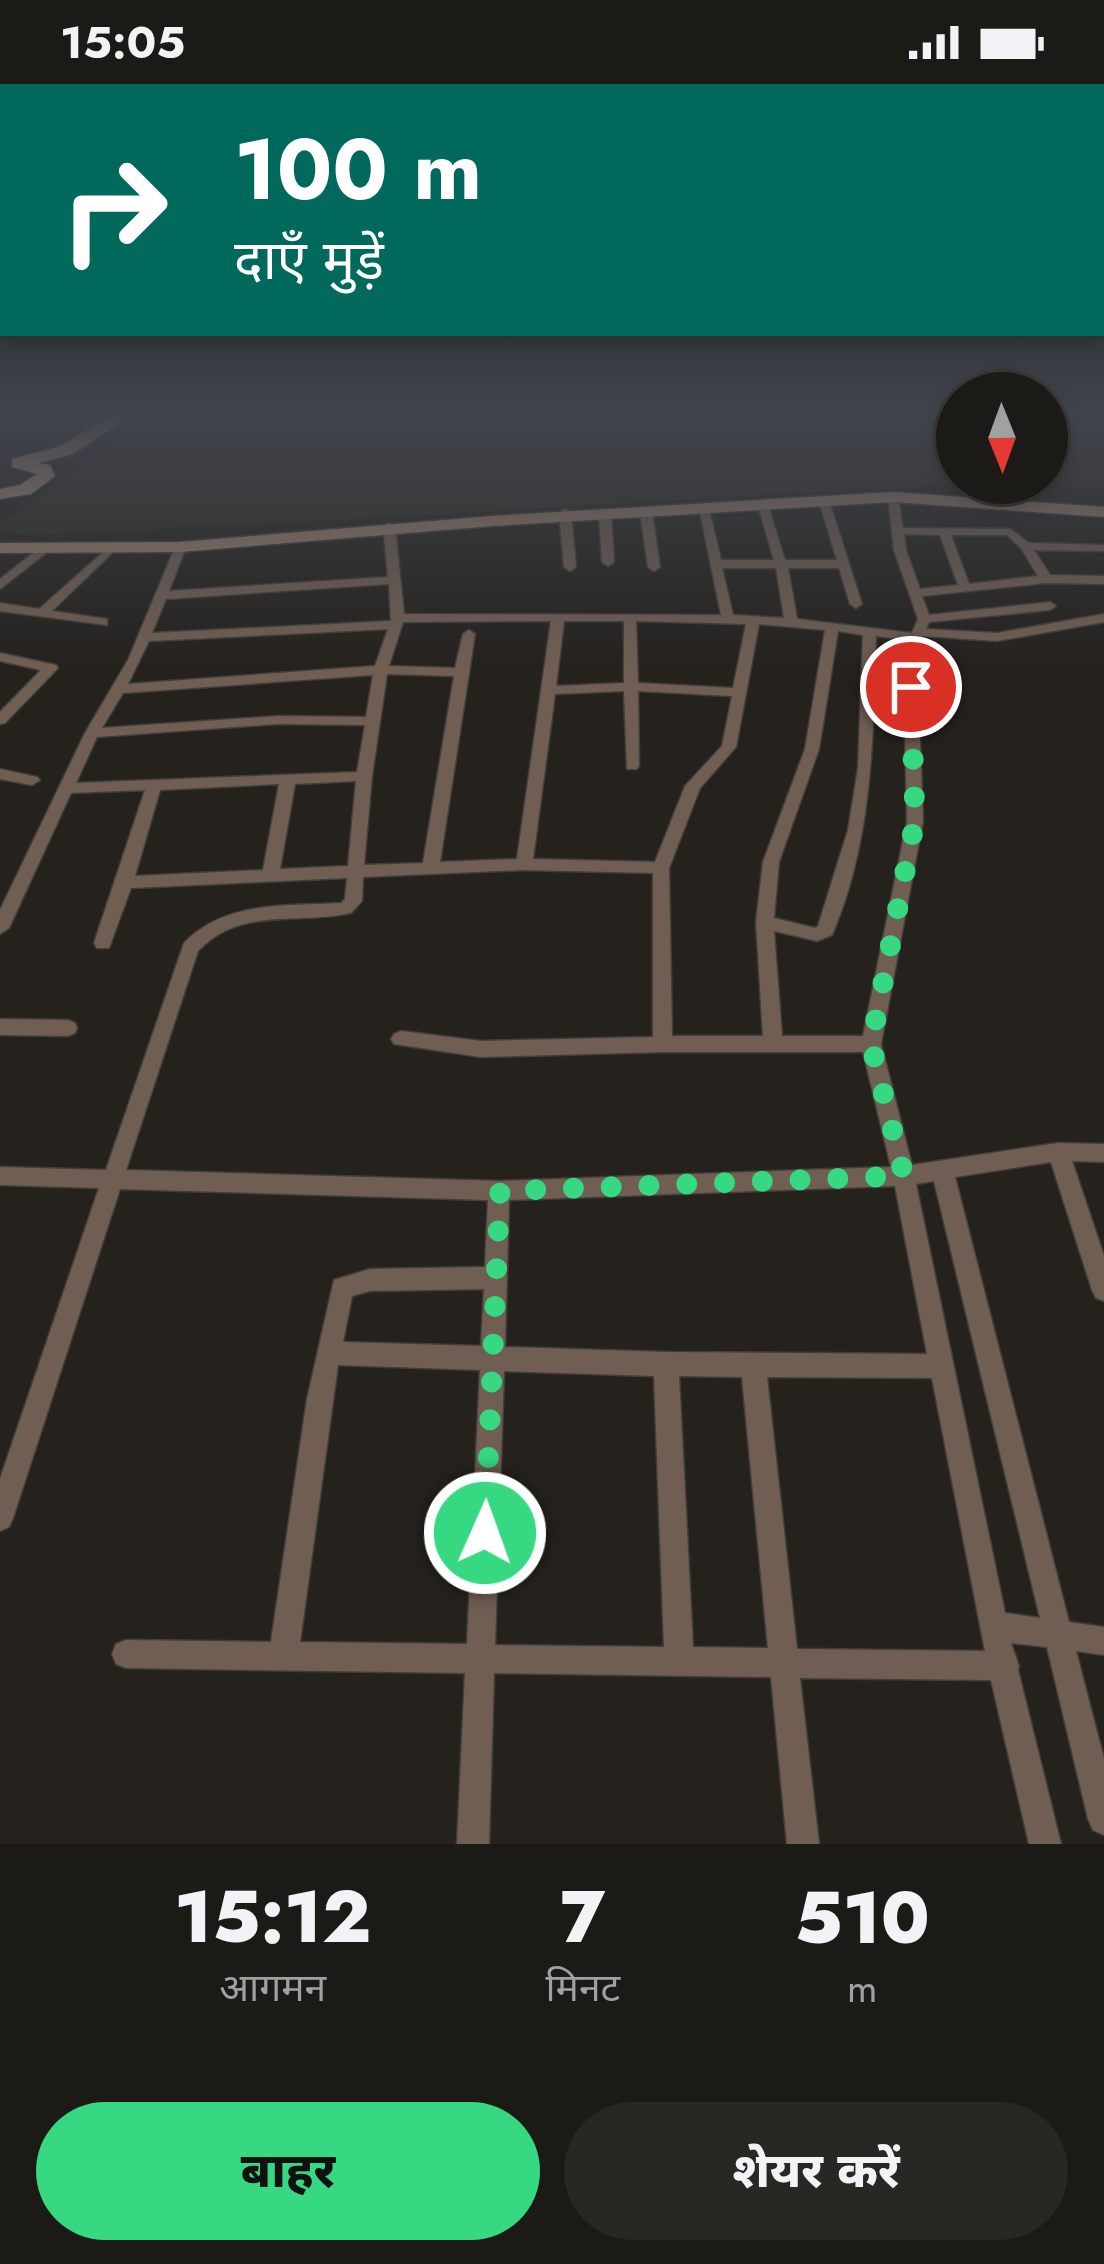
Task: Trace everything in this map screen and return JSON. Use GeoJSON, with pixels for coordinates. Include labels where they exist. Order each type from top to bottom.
{"type":"FeatureCollection","features":[{"type":"Feature","properties":{"kind":"street"},"geometry":{"type":"LineString","coordinates":[[0,546],[226,540],[566,514],[850,500]]}},
{"type":"Feature","properties":{"kind":"street"},"geometry":{"type":"LineString","coordinates":[[893,500],[920,629],[911,687],[915,821],[871,1044],[943,1366],[1026,1631],[1104,1819]]}},
{"type":"Feature","properties":{"kind":"street"},"geometry":{"type":"LineString","coordinates":[[937,500],[1104,512]]}},
{"type":"Feature","properties":{"kind":"street"},"geometry":{"type":"LineString","coordinates":[[824,502],[856,604]]}},
{"type":"Feature","properties":{"kind":"street"},"geometry":{"type":"LineString","coordinates":[[566,514],[790,503]]}},
{"type":"Feature","properties":{"kind":"street"},"geometry":{"type":"LineString","coordinates":[[763,506],[781,564],[791,622]]}},
{"type":"Feature","properties":{"kind":"street"},"geometry":{"type":"LineString","coordinates":[[703,509],[728,619]]}},
{"type":"Feature","properties":{"kind":"street"},"geometry":{"type":"LineString","coordinates":[[646,512],[654,567]]}},
{"type":"Feature","properties":{"kind":"street"},"geometry":{"type":"LineString","coordinates":[[566,514],[570,567]]}},
{"type":"Feature","properties":{"kind":"street"},"geometry":{"type":"LineString","coordinates":[[605,514],[608,562]]}},
{"type":"Feature","properties":{"kind":"street"},"geometry":{"type":"LineString","coordinates":[[0,546],[180,547],[389,528]]}},
{"type":"Feature","properties":{"kind":"street"},"geometry":{"type":"LineString","coordinates":[[0,1518],[190,948],[202,931],[222,920],[345,909],[353,902],[364,776],[380,670],[397,622],[389,528]]}},
{"type":"Feature","properties":{"kind":"street"},"geometry":{"type":"LineString","coordinates":[[898,531],[1010,532],[1026,546],[1046,579]]}},
{"type":"Feature","properties":{"kind":"street"},"geometry":{"type":"LineString","coordinates":[[944,531],[965,588]]}},
{"type":"Feature","properties":{"kind":"street"},"geometry":{"type":"LineString","coordinates":[[1026,546],[1104,548]]}},
{"type":"Feature","properties":{"kind":"street"},"geometry":{"type":"LineString","coordinates":[[0,928],[92,734],[146,637],[180,547]]}},
{"type":"Feature","properties":{"kind":"street"},"geometry":{"type":"LineString","coordinates":[[0,585],[45,549]]}},
{"type":"Feature","properties":{"kind":"street"},"geometry":{"type":"LineString","coordinates":[[41,614],[110,549]]}},
{"type":"Feature","properties":{"kind":"street"},"geometry":{"type":"LineString","coordinates":[[716,564],[844,564]]}},
{"type":"Feature","properties":{"kind":"street"},"geometry":{"type":"LineString","coordinates":[[915,593],[1046,579],[1104,580]]}},
{"type":"Feature","properties":{"kind":"street"},"geometry":{"type":"LineString","coordinates":[[164,595],[395,580]]}},
{"type":"Feature","properties":{"kind":"street"},"geometry":{"type":"LineString","coordinates":[[146,637],[397,622],[630,617],[791,622],[870,632],[920,629],[1050,606]]}},
{"type":"Feature","properties":{"kind":"street"},"geometry":{"type":"LineString","coordinates":[[0,607],[102,622]]}},
{"type":"Feature","properties":{"kind":"street"},"geometry":{"type":"LineString","coordinates":[[630,617],[632,766]]}},
{"type":"Feature","properties":{"kind":"street"},"geometry":{"type":"LineString","coordinates":[[920,629],[997,637],[1104,618]]}},
{"type":"Feature","properties":{"kind":"street"},"geometry":{"type":"LineString","coordinates":[[524,864],[558,619]]}},
{"type":"Feature","properties":{"kind":"street"},"geometry":{"type":"LineString","coordinates":[[663,1044],[661,868],[693,786],[729,747],[753,621]]}},
{"type":"Feature","properties":{"kind":"street"},"geometry":{"type":"LineString","coordinates":[[773,1043],[765,922],[771,862],[819,720],[832,628]]}},
{"type":"Feature","properties":{"kind":"street"},"geometry":{"type":"LineString","coordinates":[[765,922],[817,935],[826,930],[856,830],[865,768],[870,632]]}},
{"type":"Feature","properties":{"kind":"street"},"geometry":{"type":"LineString","coordinates":[[431,867],[469,634]]}},
{"type":"Feature","properties":{"kind":"street"},"geometry":{"type":"LineString","coordinates":[[0,656],[51,668],[0,720]]}},
{"type":"Feature","properties":{"kind":"street"},"geometry":{"type":"LineString","coordinates":[[118,689],[380,670],[461,672]]}},
{"type":"Feature","properties":{"kind":"street"},"geometry":{"type":"LineString","coordinates":[[546,690],[630,687],[740,692]]}},
{"type":"Feature","properties":{"kind":"street"},"geometry":{"type":"LineString","coordinates":[[92,734],[278,721],[373,721]]}},
{"type":"Feature","properties":{"kind":"street"},"geometry":{"type":"LineString","coordinates":[[0,774],[32,780]]}},
{"type":"Feature","properties":{"kind":"street"},"geometry":{"type":"LineString","coordinates":[[69,788],[364,776]]}},
{"type":"Feature","properties":{"kind":"street"},"geometry":{"type":"LineString","coordinates":[[271,874],[289,779]]}},
{"type":"Feature","properties":{"kind":"street"},"geometry":{"type":"LineString","coordinates":[[104,943],[154,785]]}},
{"type":"Feature","properties":{"kind":"street"},"geometry":{"type":"LineString","coordinates":[[125,882],[524,864],[661,868]]}},
{"type":"Feature","properties":{"kind":"street"},"geometry":{"type":"LineString","coordinates":[[0,1027],[68,1028]]}},
{"type":"Feature","properties":{"kind":"street"},"geometry":{"type":"LineString","coordinates":[[400,1039],[481,1049],[871,1044]]}},
{"type":"Feature","properties":{"kind":"street"},"geometry":{"type":"LineString","coordinates":[[0,1176],[500,1191],[904,1176],[1058,1152],[1104,1153]]}},
{"type":"Feature","properties":{"kind":"street"},"geometry":{"type":"LineString","coordinates":[[1058,1152],[1104,1290]]}},
{"type":"Feature","properties":{"kind":"street"},"geometry":{"type":"LineString","coordinates":[[942,1170],[1026,1631],[1005,1666],[1045,1844]]}},
{"type":"Feature","properties":{"kind":"street"},"geometry":{"type":"LineString","coordinates":[[472,1844],[500,1191]]}},
{"type":"Feature","properties":{"kind":"street"},"geometry":{"type":"LineString","coordinates":[[284,1654],[327,1354],[342,1288],[356,1281],[496,1278]]}},
{"type":"Feature","properties":{"kind":"street"},"geometry":{"type":"LineString","coordinates":[[327,1354],[492,1361],[943,1366]]}},
{"type":"Feature","properties":{"kind":"street"},"geometry":{"type":"LineString","coordinates":[[666,1364],[679,1661]]}},
{"type":"Feature","properties":{"kind":"street"},"geometry":{"type":"LineString","coordinates":[[753,1364],[803,1844]]}},
{"type":"Feature","properties":{"kind":"street"},"geometry":{"type":"LineString","coordinates":[[1026,1631],[1104,1641]]}},
{"type":"Feature","properties":{"kind":"street"},"geometry":{"type":"LineString","coordinates":[[126,1654],[1005,1666]]}},
{"type":"Feature","properties":{"kind":"shaded area"},"geometry":{"type":"Polygon","coordinates":[[[33,500],[681,500],[34,535],[0,532],[0,523],[33,500]]]}},
{"type":"Feature","properties":{"kind":"route"},"geometry":{"type":"LineString","coordinates":[[485,1533],[500,1191],[904,1176],[871,1044],[915,821],[911,687]]}}]}
